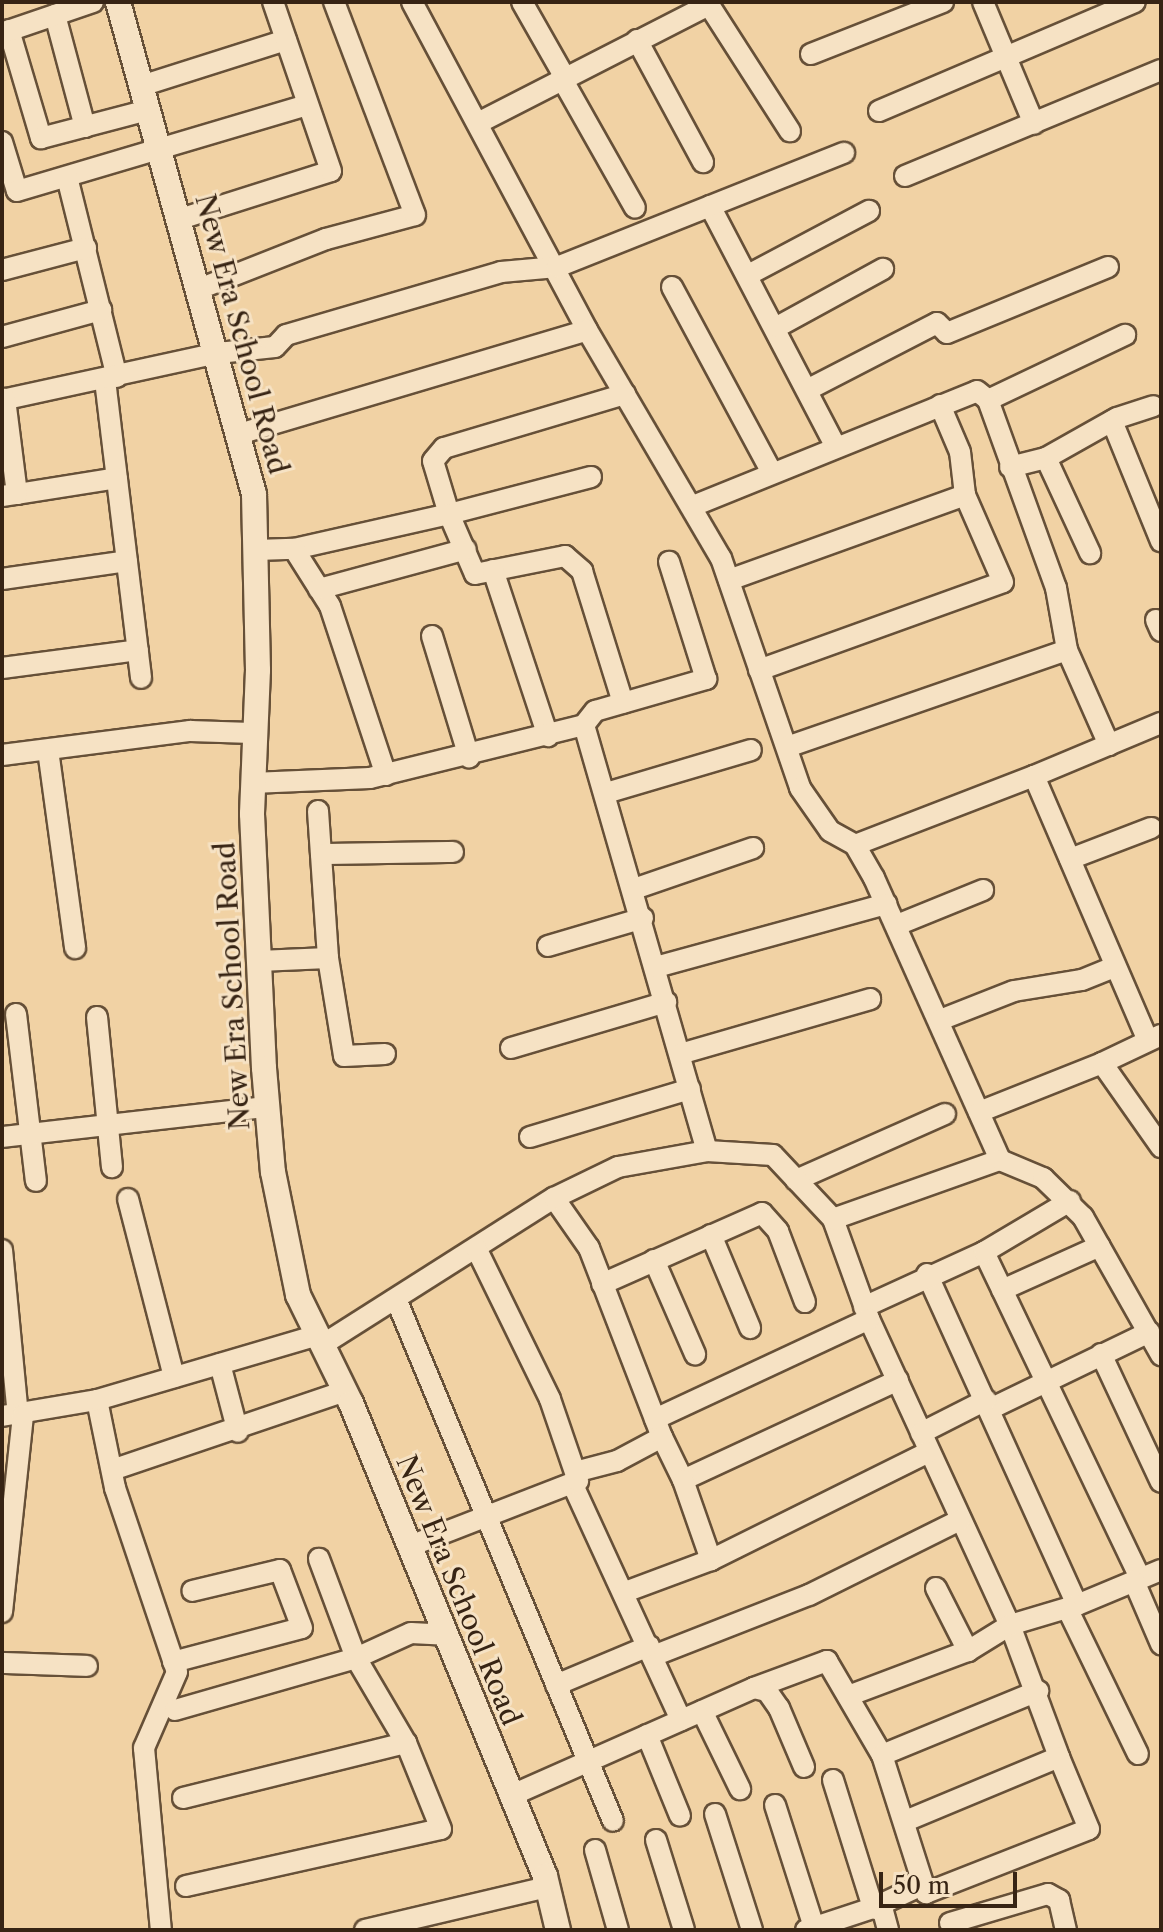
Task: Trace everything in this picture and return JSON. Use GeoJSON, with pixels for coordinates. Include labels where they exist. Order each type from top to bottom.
{"type":"FeatureCollection","features":[{"type":"Feature","properties":{"kind":"street"},"geometry":{"type":"LineString","coordinates":[[93,2],[5,32],[41,138],[85,127],[145,98],[286,40]]}},
{"type":"Feature","properties":{"kind":"street","name":"New Era School Road"},"geometry":{"type":"LineString","coordinates":[[118,2],[218,353],[254,494],[252,783],[267,1107],[298,1295],[346,1391],[410,1546],[547,1887],[558,1930]]}},
{"type":"Feature","properties":{"kind":"street"},"geometry":{"type":"LineString","coordinates":[[180,219],[331,171],[273,2]]}},
{"type":"Feature","properties":{"kind":"street"},"geometry":{"type":"LineString","coordinates":[[199,289],[326,239],[415,215],[334,2]]}},
{"type":"Feature","properties":{"kind":"street"},"geometry":{"type":"LineString","coordinates":[[412,2],[557,267],[587,330],[693,506],[729,580],[800,788],[830,831],[855,845],[887,904],[1000,1160]]}},
{"type":"Feature","properties":{"kind":"street"},"geometry":{"type":"LineString","coordinates":[[522,2],[635,208]]}},
{"type":"Feature","properties":{"kind":"street"},"geometry":{"type":"LineString","coordinates":[[811,54],[943,2]]}},
{"type":"Feature","properties":{"kind":"street"},"geometry":{"type":"LineString","coordinates":[[983,2],[1004,59],[1034,124]]}},
{"type":"Feature","properties":{"kind":"street"},"geometry":{"type":"LineString","coordinates":[[879,111],[1135,2]]}},
{"type":"Feature","properties":{"kind":"street"},"geometry":{"type":"LineString","coordinates":[[478,123],[708,3],[790,131]]}},
{"type":"Feature","properties":{"kind":"street"},"geometry":{"type":"LineString","coordinates":[[55,15],[85,127]]}},
{"type":"Feature","properties":{"kind":"street"},"geometry":{"type":"LineString","coordinates":[[637,40],[703,162]]}},
{"type":"Feature","properties":{"kind":"street"},"geometry":{"type":"LineString","coordinates":[[905,176],[1161,70]]}},
{"type":"Feature","properties":{"kind":"street"},"geometry":{"type":"LineString","coordinates":[[2,142],[9,193],[160,152],[308,105]]}},
{"type":"Feature","properties":{"kind":"street"},"geometry":{"type":"LineString","coordinates":[[117,478],[9,495],[3,400],[218,353],[275,347],[286,335],[501,272],[557,267],[844,153]]}},
{"type":"Feature","properties":{"kind":"street"},"geometry":{"type":"LineString","coordinates":[[67,177],[101,310],[111,378],[117,478],[141,678]]}},
{"type":"Feature","properties":{"kind":"street"},"geometry":{"type":"LineString","coordinates":[[710,206],[777,327],[835,445]]}},
{"type":"Feature","properties":{"kind":"street"},"geometry":{"type":"LineString","coordinates":[[748,275],[869,211]]}},
{"type":"Feature","properties":{"kind":"street"},"geometry":{"type":"LineString","coordinates":[[2,270],[86,248]]}},
{"type":"Feature","properties":{"kind":"street"},"geometry":{"type":"LineString","coordinates":[[807,390],[937,323],[947,333],[1108,267]]}},
{"type":"Feature","properties":{"kind":"street"},"geometry":{"type":"LineString","coordinates":[[777,327],[883,269]]}},
{"type":"Feature","properties":{"kind":"street"},"geometry":{"type":"LineString","coordinates":[[672,287],[771,471]]}},
{"type":"Feature","properties":{"kind":"street"},"geometry":{"type":"LineString","coordinates":[[2,337],[101,310]]}},
{"type":"Feature","properties":{"kind":"street"},"geometry":{"type":"LineString","coordinates":[[239,434],[587,330]]}},
{"type":"Feature","properties":{"kind":"street"},"geometry":{"type":"LineString","coordinates":[[988,400],[1125,335]]}},
{"type":"Feature","properties":{"kind":"street"},"geometry":{"type":"LineString","coordinates":[[693,506],[835,445],[977,391],[988,400],[1056,588],[1067,650],[1109,745]]}},
{"type":"Feature","properties":{"kind":"street"},"geometry":{"type":"LineString","coordinates":[[623,703],[582,571],[573,561],[547,555],[475,574],[434,470],[438,451],[625,394]]}},
{"type":"Feature","properties":{"kind":"street"},"geometry":{"type":"LineString","coordinates":[[759,670],[1003,582],[965,495],[960,452],[940,405]]}},
{"type":"Feature","properties":{"kind":"street"},"geometry":{"type":"LineString","coordinates":[[1010,467],[1046,458],[1112,421],[1153,406]]}},
{"type":"Feature","properties":{"kind":"street"},"geometry":{"type":"LineString","coordinates":[[1112,421],[1161,541]]}},
{"type":"Feature","properties":{"kind":"street"},"geometry":{"type":"LineString","coordinates":[[1046,458],[1090,553]]}},
{"type":"Feature","properties":{"kind":"street"},"geometry":{"type":"LineString","coordinates":[[256,550],[294,549],[449,514],[591,477]]}},
{"type":"Feature","properties":{"kind":"street"},"geometry":{"type":"LineString","coordinates":[[729,580],[965,495]]}},
{"type":"Feature","properties":{"kind":"street"},"geometry":{"type":"LineString","coordinates":[[294,549],[319,589],[386,775]]}},
{"type":"Feature","properties":{"kind":"street"},"geometry":{"type":"LineString","coordinates":[[319,589],[466,549]]}},
{"type":"Feature","properties":{"kind":"street"},"geometry":{"type":"LineString","coordinates":[[2,579],[127,561]]}},
{"type":"Feature","properties":{"kind":"street"},"geometry":{"type":"LineString","coordinates":[[252,783],[386,775],[469,757],[584,725],[595,711],[706,679],[669,562]]}},
{"type":"Feature","properties":{"kind":"street"},"geometry":{"type":"LineString","coordinates":[[493,570],[548,736]]}},
{"type":"Feature","properties":{"kind":"street"},"geometry":{"type":"LineString","coordinates":[[432,636],[469,757]]}},
{"type":"Feature","properties":{"kind":"street"},"geometry":{"type":"LineString","coordinates":[[2,668],[138,650]]}},
{"type":"Feature","properties":{"kind":"street"},"geometry":{"type":"LineString","coordinates":[[787,747],[1067,650]]}},
{"type":"Feature","properties":{"kind":"street"},"geometry":{"type":"LineString","coordinates":[[855,845],[1161,723]]}},
{"type":"Feature","properties":{"kind":"street"},"geometry":{"type":"LineString","coordinates":[[584,725],[643,918],[707,1151]]}},
{"type":"Feature","properties":{"kind":"street"},"geometry":{"type":"LineString","coordinates":[[2,755],[190,731],[252,733]]}},
{"type":"Feature","properties":{"kind":"street"},"geometry":{"type":"LineString","coordinates":[[48,750],[75,948]]}},
{"type":"Feature","properties":{"kind":"street"},"geometry":{"type":"LineString","coordinates":[[606,793],[751,750]]}},
{"type":"Feature","properties":{"kind":"street"},"geometry":{"type":"LineString","coordinates":[[979,1112],[1102,1063],[1155,1038],[1114,967],[1034,776]]}},
{"type":"Feature","properties":{"kind":"street"},"geometry":{"type":"LineString","coordinates":[[318,811],[328,958],[344,1056],[385,1054]]}},
{"type":"Feature","properties":{"kind":"street"},"geometry":{"type":"LineString","coordinates":[[1070,859],[1151,828]]}},
{"type":"Feature","properties":{"kind":"street"},"geometry":{"type":"LineString","coordinates":[[634,889],[753,848]]}},
{"type":"Feature","properties":{"kind":"street"},"geometry":{"type":"LineString","coordinates":[[321,854],[453,852]]}},
{"type":"Feature","properties":{"kind":"street"},"geometry":{"type":"LineString","coordinates":[[897,925],[983,890]]}},
{"type":"Feature","properties":{"kind":"street"},"geometry":{"type":"LineString","coordinates":[[656,967],[887,904]]}},
{"type":"Feature","properties":{"kind":"street"},"geometry":{"type":"LineString","coordinates":[[548,946],[643,918]]}},
{"type":"Feature","properties":{"kind":"street"},"geometry":{"type":"LineString","coordinates":[[259,961],[328,958]]}},
{"type":"Feature","properties":{"kind":"street"},"geometry":{"type":"LineString","coordinates":[[940,1020],[1014,991],[1082,980],[1114,967]]}},
{"type":"Feature","properties":{"kind":"street"},"geometry":{"type":"LineString","coordinates":[[680,1054],[870,999]]}},
{"type":"Feature","properties":{"kind":"street"},"geometry":{"type":"LineString","coordinates":[[511,1048],[666,1002]]}},
{"type":"Feature","properties":{"kind":"street"},"geometry":{"type":"LineString","coordinates":[[16,1014],[36,1181]]}},
{"type":"Feature","properties":{"kind":"street"},"geometry":{"type":"LineString","coordinates":[[97,1017],[112,1167]]}},
{"type":"Feature","properties":{"kind":"street"},"geometry":{"type":"LineString","coordinates":[[1102,1063],[1161,1147]]}},
{"type":"Feature","properties":{"kind":"street"},"geometry":{"type":"LineString","coordinates":[[530,1137],[690,1089]]}},
{"type":"Feature","properties":{"kind":"street"},"geometry":{"type":"LineString","coordinates":[[2,1137],[267,1107]]}},
{"type":"Feature","properties":{"kind":"street"},"geometry":{"type":"LineString","coordinates":[[796,1180],[945,1114]]}},
{"type":"Feature","properties":{"kind":"street"},"geometry":{"type":"LineString","coordinates":[[14,1416],[97,1400],[220,1364],[320,1340],[396,1299],[554,1198],[618,1167],[707,1151],[773,1155],[833,1219],[866,1313],[1038,1691],[1059,1757],[1089,1829],[926,1893],[882,1755],[827,1661],[754,1688],[510,1796]]}},
{"type":"Feature","properties":{"kind":"street"},"geometry":{"type":"LineString","coordinates":[[833,1219],[1000,1160],[1043,1178],[1070,1201],[1100,1246],[1161,1355]]}},
{"type":"Feature","properties":{"kind":"street"},"geometry":{"type":"LineString","coordinates":[[554,1198],[589,1248],[659,1428],[683,1480],[711,1560]]}},
{"type":"Feature","properties":{"kind":"street"},"geometry":{"type":"LineString","coordinates":[[128,1199],[174,1377]]}},
{"type":"Feature","properties":{"kind":"street"},"geometry":{"type":"LineString","coordinates":[[410,1546],[617,1461],[659,1428],[866,1313],[927,1274],[984,1252],[1070,1201]]}},
{"type":"Feature","properties":{"kind":"street"},"geometry":{"type":"LineString","coordinates":[[602,1284],[762,1213],[778,1231],[805,1302]]}},
{"type":"Feature","properties":{"kind":"street"},"geometry":{"type":"LineString","coordinates":[[711,1235],[750,1328]]}},
{"type":"Feature","properties":{"kind":"street"},"geometry":{"type":"LineString","coordinates":[[1002,1290],[1100,1246]]}},
{"type":"Feature","properties":{"kind":"street"},"geometry":{"type":"LineString","coordinates":[[476,1248],[544,1384],[574,1478],[681,1720]]}},
{"type":"Feature","properties":{"kind":"street"},"geometry":{"type":"LineString","coordinates":[[2,1250],[14,1416],[3,1602]]}},
{"type":"Feature","properties":{"kind":"street"},"geometry":{"type":"LineString","coordinates":[[984,1252],[1137,1580],[1161,1644]]}},
{"type":"Feature","properties":{"kind":"street"},"geometry":{"type":"LineString","coordinates":[[654,1260],[695,1354]]}},
{"type":"Feature","properties":{"kind":"street"},"geometry":{"type":"LineString","coordinates":[[927,1274],[988,1404],[1138,1754]]}},
{"type":"Feature","properties":{"kind":"street"},"geometry":{"type":"LineString","coordinates":[[396,1299],[613,1821]]}},
{"type":"Feature","properties":{"kind":"street"},"geometry":{"type":"LineString","coordinates":[[625,1592],[711,1560],[988,1404],[1149,1332]]}},
{"type":"Feature","properties":{"kind":"street"},"geometry":{"type":"LineString","coordinates":[[1101,1354],[1161,1482]]}},
{"type":"Feature","properties":{"kind":"street"},"geometry":{"type":"LineString","coordinates":[[220,1364],[238,1432]]}},
{"type":"Feature","properties":{"kind":"street"},"geometry":{"type":"LineString","coordinates":[[683,1480],[898,1380]]}},
{"type":"Feature","properties":{"kind":"street"},"geometry":{"type":"LineString","coordinates":[[112,1470],[238,1432],[346,1391]]}},
{"type":"Feature","properties":{"kind":"street"},"geometry":{"type":"LineString","coordinates":[[97,1400],[112,1470],[177,1672],[144,1748],[161,1930]]}},
{"type":"Feature","properties":{"kind":"street"},"geometry":{"type":"LineString","coordinates":[[556,1685],[809,1595],[960,1520]]}},
{"type":"Feature","properties":{"kind":"street"},"geometry":{"type":"LineString","coordinates":[[186,1886],[441,1829],[406,1743],[356,1658],[319,1559]]}},
{"type":"Feature","properties":{"kind":"street"},"geometry":{"type":"LineString","coordinates":[[173,1662],[302,1628],[280,1570],[192,1591]]}},
{"type":"Feature","properties":{"kind":"street"},"geometry":{"type":"LineString","coordinates":[[848,1696],[968,1651],[1010,1625],[1073,1607],[1161,1570]]}},
{"type":"Feature","properties":{"kind":"street"},"geometry":{"type":"LineString","coordinates":[[936,1588],[968,1651]]}},
{"type":"Feature","properties":{"kind":"street"},"geometry":{"type":"LineString","coordinates":[[175,1710],[356,1658],[411,1633],[445,1635]]}},
{"type":"Feature","properties":{"kind":"street"},"geometry":{"type":"LineString","coordinates":[[2,1663],[87,1666]]}},
{"type":"Feature","properties":{"kind":"street"},"geometry":{"type":"LineString","coordinates":[[754,1688],[767,1691],[779,1708],[804,1767]]}},
{"type":"Feature","properties":{"kind":"street"},"geometry":{"type":"LineString","coordinates":[[882,1755],[1038,1691]]}},
{"type":"Feature","properties":{"kind":"street"},"geometry":{"type":"LineString","coordinates":[[702,1711],[740,1789]]}},
{"type":"Feature","properties":{"kind":"street"},"geometry":{"type":"LineString","coordinates":[[647,1735],[680,1816]]}},
{"type":"Feature","properties":{"kind":"street"},"geometry":{"type":"LineString","coordinates":[[183,1798],[406,1743]]}},
{"type":"Feature","properties":{"kind":"street"},"geometry":{"type":"LineString","coordinates":[[905,1821],[1059,1757]]}},
{"type":"Feature","properties":{"kind":"street"},"geometry":{"type":"LineString","coordinates":[[833,1780],[873,1908]]}},
{"type":"Feature","properties":{"kind":"street"},"geometry":{"type":"LineString","coordinates":[[775,1805],[812,1929],[873,1908],[924,1884]]}},
{"type":"Feature","properties":{"kind":"street"},"geometry":{"type":"LineString","coordinates":[[715,1814],[752,1930]]}},
{"type":"Feature","properties":{"kind":"street"},"geometry":{"type":"LineString","coordinates":[[656,1840],[684,1930]]}},
{"type":"Feature","properties":{"kind":"street"},"geometry":{"type":"LineString","coordinates":[[595,1850],[618,1930]]}},
{"type":"Feature","properties":{"kind":"street"},"geometry":{"type":"LineString","coordinates":[[365,1930],[400,1926],[547,1887]]}},
{"type":"Feature","properties":{"kind":"street"},"geometry":{"type":"LineString","coordinates":[[950,1923],[1048,1894],[1059,1900],[1066,1930]]}},
{"type":"Feature","properties":{"kind":"street"},"geometry":{"type":"LineString","coordinates":[[873,1908],[883,1911],[888,1930]]}},
{"type":"Feature","properties":{"kind":"street"},"geometry":{"type":"LineString","coordinates":[[457,1909],[462,1930]]}}]}
